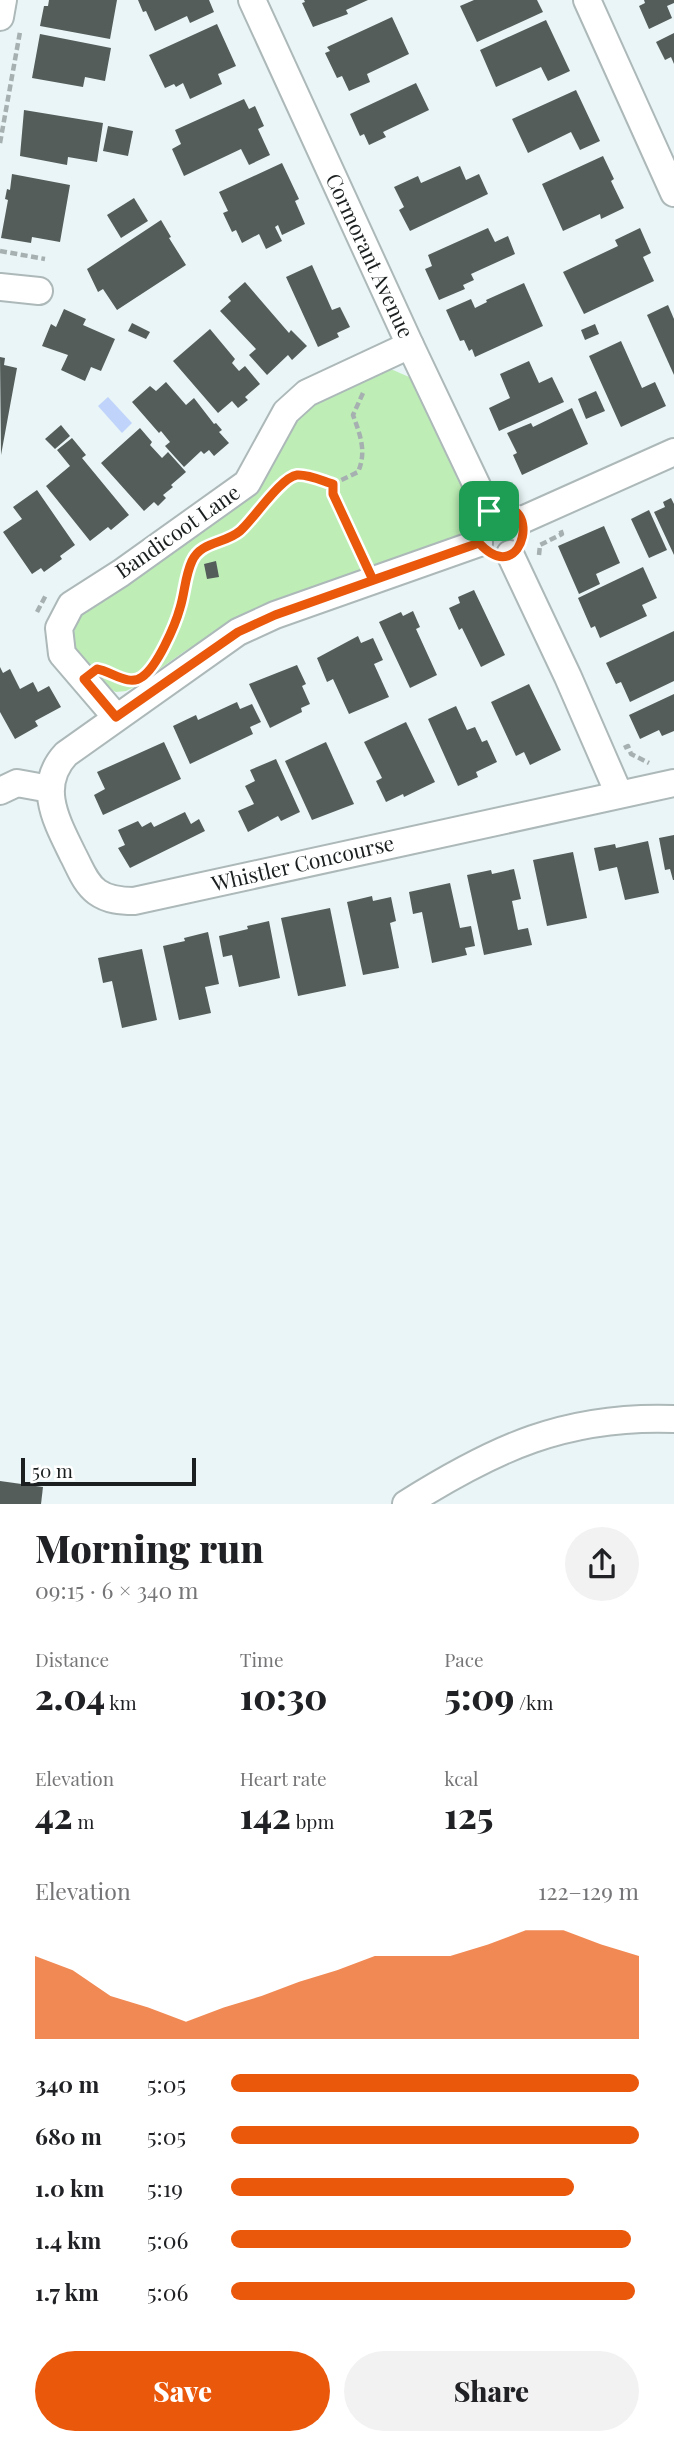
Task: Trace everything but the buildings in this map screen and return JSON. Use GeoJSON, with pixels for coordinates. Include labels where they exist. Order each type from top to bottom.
{"type":"FeatureCollection","features":[{"type":"Feature","properties":{"kind":"street"},"geometry":{"type":"LineString","coordinates":[[3,0],[10,23]]}},
{"type":"Feature","properties":{"kind":"street","name":"Cormorant Avenue"},"geometry":{"type":"LineString","coordinates":[[251,0],[489,511]]}},
{"type":"Feature","properties":{"kind":"street"},"geometry":{"type":"LineString","coordinates":[[587,0],[674,193]]}},
{"type":"Feature","properties":{"kind":"street"},"geometry":{"type":"LineString","coordinates":[[0,287],[39,292]]}},
{"type":"Feature","properties":{"kind":"street","name":"Bandicoot Lane"},"geometry":{"type":"LineString","coordinates":[[116,717],[62,654],[59,628],[71,605],[247,483],[286,412],[307,393],[410,345]]}},
{"type":"Feature","properties":{"kind":"street"},"geometry":{"type":"LineString","coordinates":[[522,520],[674,452]]}},
{"type":"Feature","properties":{"kind":"street"},"geometry":{"type":"LineString","coordinates":[[503,508],[517,514],[522,520],[525,528],[522,543],[510,554],[495,555],[487,552],[479,543],[479,523],[489,511],[503,508]]}},
{"type":"Feature","properties":{"kind":"street"},"geometry":{"type":"LineString","coordinates":[[0,791],[17,783],[50,789],[61,759],[238,632],[275,615],[479,543]]}},
{"type":"Feature","properties":{"kind":"street"},"geometry":{"type":"LineString","coordinates":[[510,554],[568,677],[618,794]]}},
{"type":"Feature","properties":{"kind":"street","name":"Whistler Concourse"},"geometry":{"type":"LineString","coordinates":[[50,789],[55,817],[87,882],[103,896],[126,901],[153,898],[674,783]]}},
{"type":"Feature","properties":{"kind":"street"},"geometry":{"type":"LineString","coordinates":[[406,1503],[471,1465],[528,1439],[564,1429],[617,1421],[674,1419]]}},
{"type":"Feature","properties":{"kind":"path"},"geometry":{"type":"LineString","coordinates":[[0,143],[10,23]]}},
{"type":"Feature","properties":{"kind":"path"},"geometry":{"type":"LineString","coordinates":[[0,251],[45,259]]}},
{"type":"Feature","properties":{"kind":"path"},"geometry":{"type":"LineString","coordinates":[[154,663],[180,609],[187,575],[202,548],[239,532],[290,478],[297,475],[333,484],[358,472],[363,443],[353,415],[369,383]]}},
{"type":"Feature","properties":{"kind":"path"},"geometry":{"type":"LineString","coordinates":[[333,484],[333,494],[373,580]]}},
{"type":"Feature","properties":{"kind":"path"},"geometry":{"type":"LineString","coordinates":[[525,585],[544,575],[539,557],[540,545],[562,534],[551,508]]}},
{"type":"Feature","properties":{"kind":"green space"},"geometry":{"type":"Polygon","coordinates":[[[393,370],[416,380],[474,504],[471,526],[455,538],[267,606],[185,651],[126,691],[116,692],[101,685],[76,655],[73,636],[79,615],[279,439],[311,404],[379,371],[393,370]]]}},
{"type":"Feature","properties":{"kind":"water"},"geometry":{"type":"Polygon","coordinates":[[[108,397],[132,423],[122,433],[98,406],[108,397]]]}},
{"type":"Feature","properties":{"kind":"route"},"geometry":{"type":"LineString","coordinates":[[489,511],[479,523],[479,543],[275,615],[238,632],[116,717],[84,679],[97,669],[133,681],[141,678],[154,663],[171,631],[180,609],[187,575],[197,553],[202,548],[239,532],[290,478],[297,475],[333,484],[333,494],[373,580],[479,543],[487,552],[495,555],[503,556],[517,550],[525,536],[522,520],[511,510],[496,508],[489,511]]}}]}
